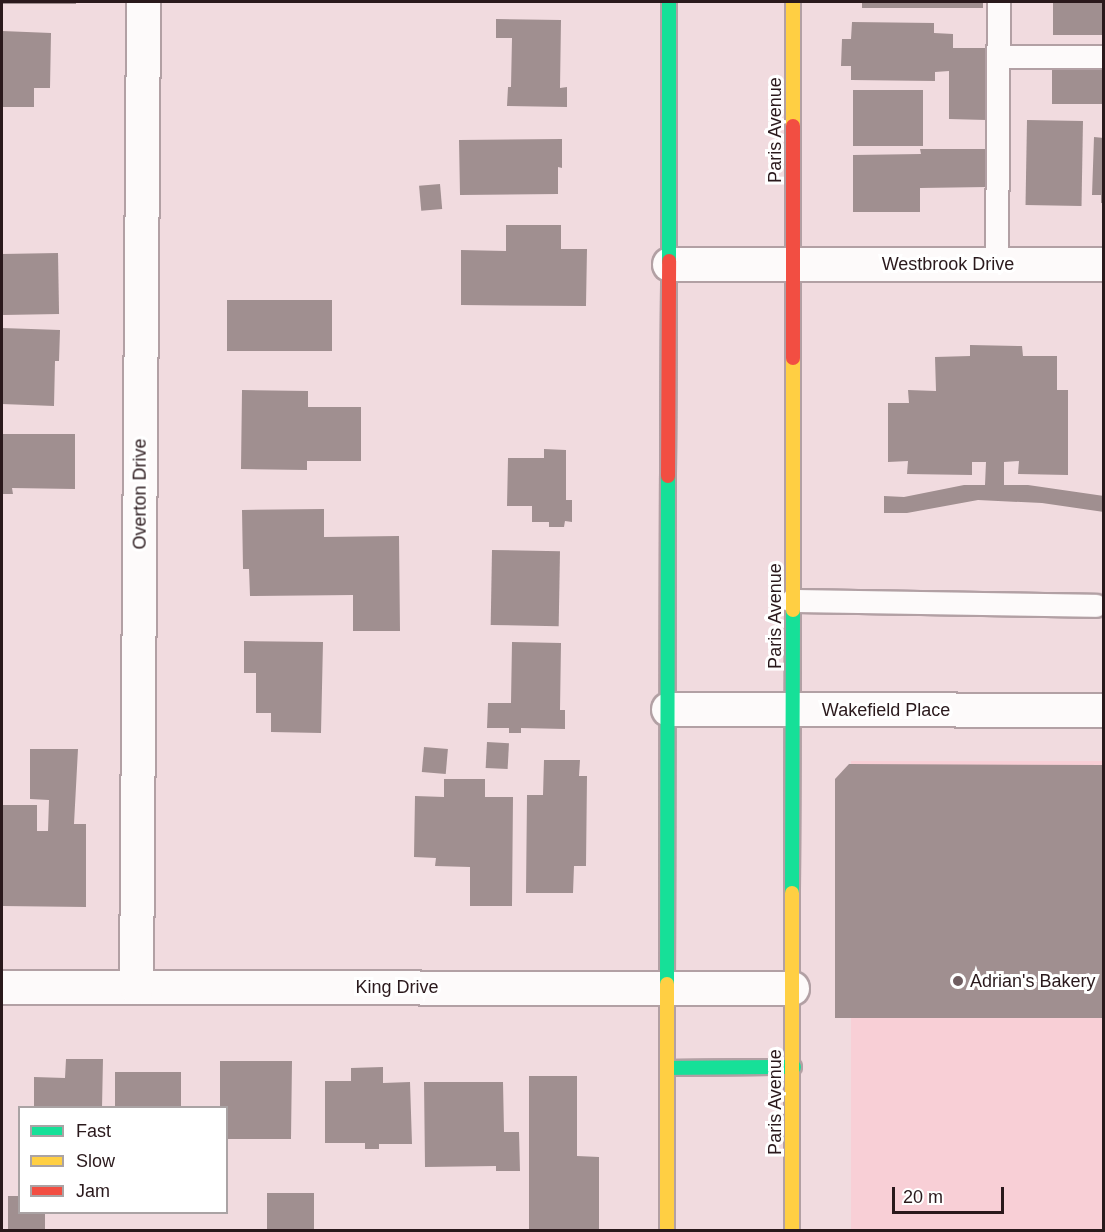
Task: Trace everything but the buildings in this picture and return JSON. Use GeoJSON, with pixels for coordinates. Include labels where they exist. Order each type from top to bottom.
{"type":"FeatureCollection","features":[{"type":"Feature","properties":{"kind":"street","name":"Overton Drive"},"geometry":{"type":"LineString","coordinates":[[136,987],[143,2]]}},
{"type":"Feature","properties":{"kind":"street"},"geometry":{"type":"LineString","coordinates":[[668,1230],[669,2]]}},
{"type":"Feature","properties":{"kind":"street","name":"Paris Avenue"},"geometry":{"type":"LineString","coordinates":[[792,1230],[794,1067],[792,988],[793,2]]}},
{"type":"Feature","properties":{"kind":"street","name":"Westbrook Drive"},"geometry":{"type":"LineString","coordinates":[[669,264],[1104,264]]}},
{"type":"Feature","properties":{"kind":"street","name":"Wakefield Place"},"geometry":{"type":"LineString","coordinates":[[668,709],[1104,710]]}},
{"type":"Feature","properties":{"kind":"street","name":"King Drive"},"geometry":{"type":"LineString","coordinates":[[2,987],[792,988]]}},
{"type":"Feature","properties":{"kind":"street"},"geometry":{"type":"LineString","coordinates":[[668,1068],[794,1067]]}},
{"type":"Feature","properties":{"kind":"lane"},"geometry":{"type":"LineString","coordinates":[[997,264],[999,2]]}},
{"type":"Feature","properties":{"kind":"lane"},"geometry":{"type":"LineString","coordinates":[[999,57],[1104,57]]}},
{"type":"Feature","properties":{"kind":"lane"},"geometry":{"type":"LineString","coordinates":[[792,602],[1096,606]]}},
{"type":"Feature","properties":{"kind":"shaded area"},"geometry":{"type":"Polygon","coordinates":[[[851,761],[1103,761],[1103,1230],[851,1230],[851,761]]]}},
{"type":"Feature","properties":{"kind":"traffic: fast"},"geometry":{"type":"LineString","coordinates":[[669,2],[669,261]]}},
{"type":"Feature","properties":{"kind":"traffic: fast"},"geometry":{"type":"LineString","coordinates":[[667,984],[668,476]]}},
{"type":"Feature","properties":{"kind":"traffic: fast"},"geometry":{"type":"LineString","coordinates":[[792,893],[793,610]]}},
{"type":"Feature","properties":{"kind":"traffic: fast"},"geometry":{"type":"LineString","coordinates":[[668,1068],[794,1067]]}},
{"type":"Feature","properties":{"kind":"traffic: slow"},"geometry":{"type":"LineString","coordinates":[[793,2],[793,126]]}},
{"type":"Feature","properties":{"kind":"traffic: slow"},"geometry":{"type":"LineString","coordinates":[[793,358],[793,610]]}},
{"type":"Feature","properties":{"kind":"traffic: slow"},"geometry":{"type":"LineString","coordinates":[[792,893],[792,1230]]}},
{"type":"Feature","properties":{"kind":"traffic: slow"},"geometry":{"type":"LineString","coordinates":[[667,984],[667,1230]]}},
{"type":"Feature","properties":{"kind":"traffic: jam"},"geometry":{"type":"LineString","coordinates":[[793,126],[793,358]]}},
{"type":"Feature","properties":{"kind":"traffic: jam"},"geometry":{"type":"LineString","coordinates":[[668,476],[669,261]]}},
{"type":"Feature","properties":{"kind":"place","name":"Adrian's Bakery"},"geometry":{"type":"Point","coordinates":[958,981]}}]}
